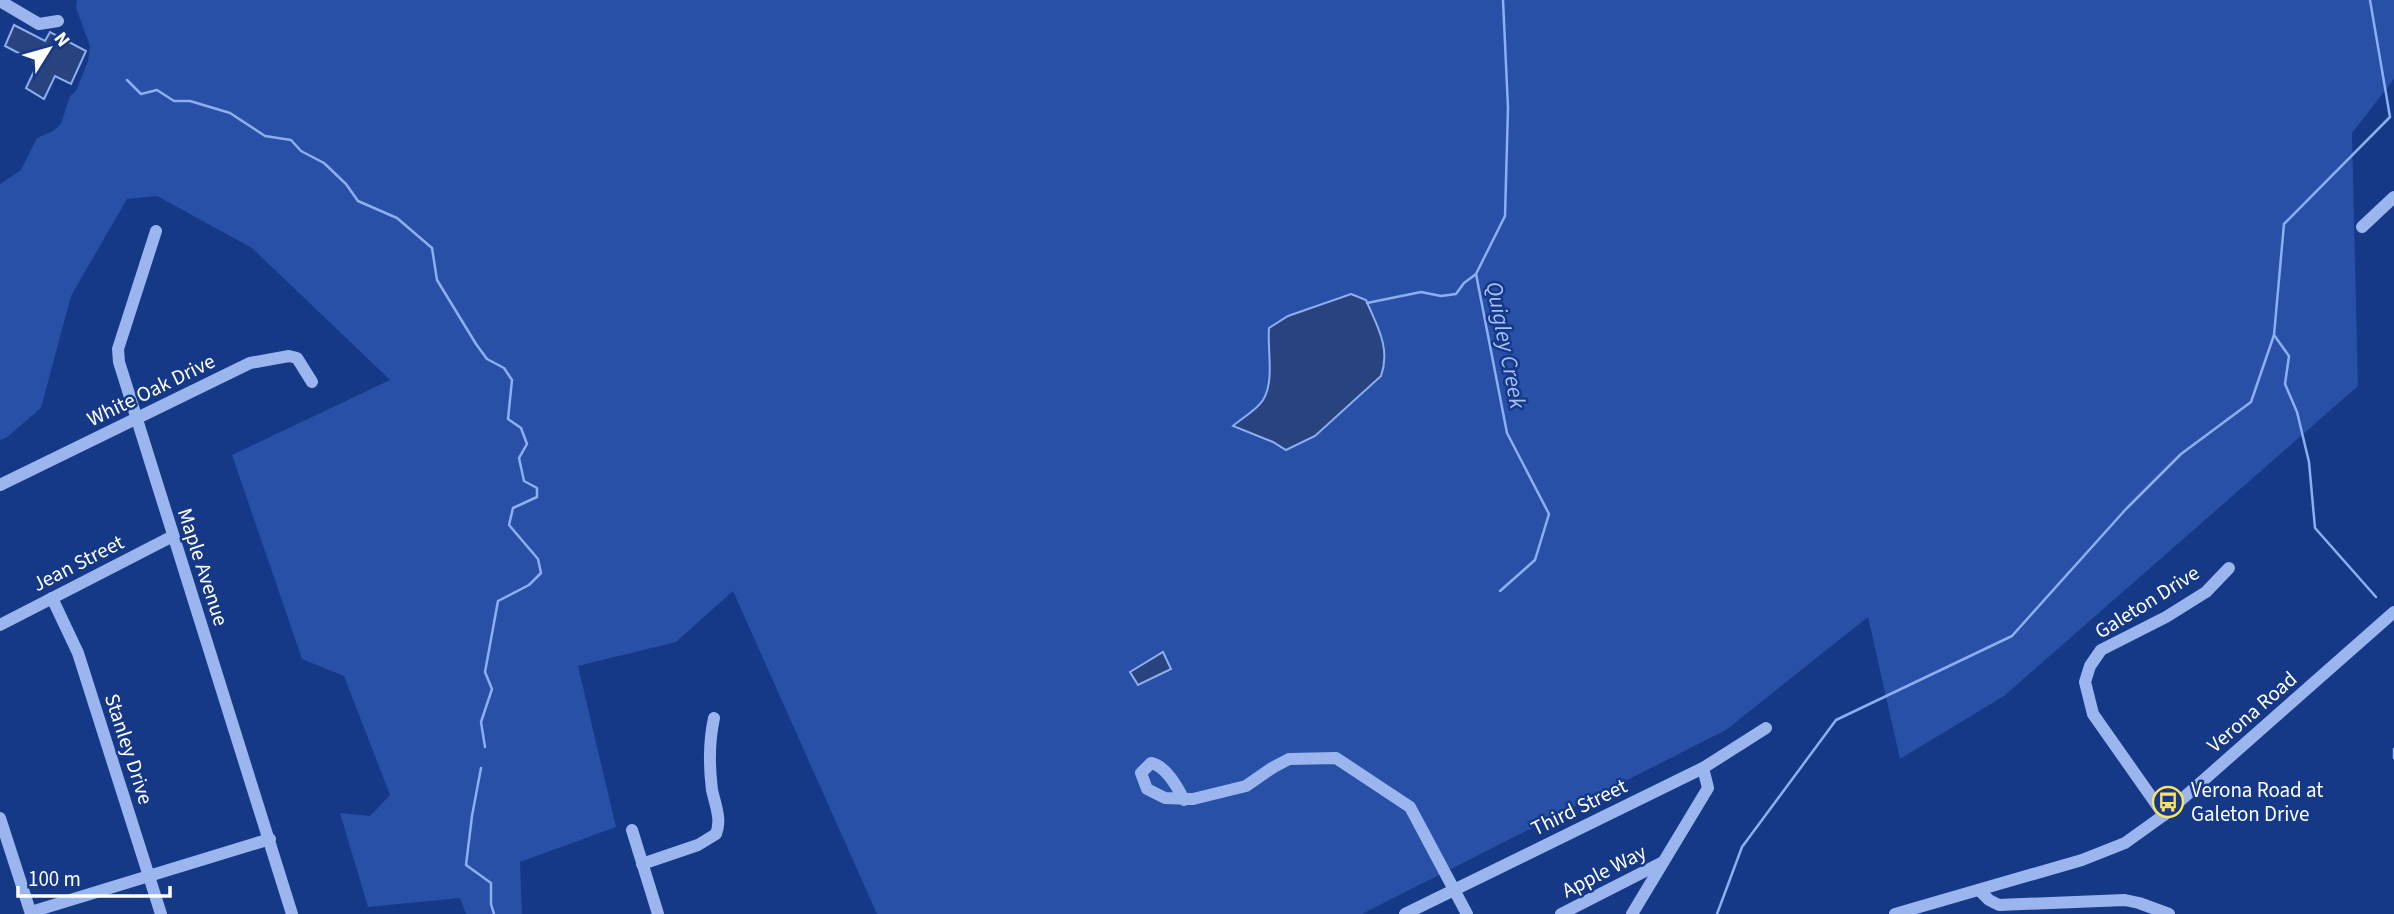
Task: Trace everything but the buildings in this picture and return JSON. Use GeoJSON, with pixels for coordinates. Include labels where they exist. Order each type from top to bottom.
{"type":"FeatureCollection","features":[{"type":"Feature","properties":{"kind":"street"},"geometry":{"type":"LineString","coordinates":[[0,1],[39,23],[58,21]]}},
{"type":"Feature","properties":{"kind":"street"},"geometry":{"type":"LineString","coordinates":[[2362,227],[2394,197]]}},
{"type":"Feature","properties":{"kind":"street","name":"Maple Avenue"},"geometry":{"type":"LineString","coordinates":[[156,231],[118,349],[119,362],[292,914]]}},
{"type":"Feature","properties":{"kind":"street","name":"White Oak Drive"},"geometry":{"type":"LineString","coordinates":[[0,485],[250,363],[289,356],[298,358],[312,382]]}},
{"type":"Feature","properties":{"kind":"street","name":"Jean Street"},"geometry":{"type":"LineString","coordinates":[[0,625],[173,537]]}},
{"type":"Feature","properties":{"kind":"street","name":"Galeton Drive"},"geometry":{"type":"LineString","coordinates":[[2164,815],[2093,714],[2085,682],[2090,666],[2101,650],[2206,593],[2229,568]]}},
{"type":"Feature","properties":{"kind":"street","name":"Stanley Drive"},"geometry":{"type":"LineString","coordinates":[[52,598],[78,653],[161,914]]}},
{"type":"Feature","properties":{"kind":"street","name":"Verona Road"},"geometry":{"type":"LineString","coordinates":[[1895,914],[2082,860],[2125,843],[2164,815],[2394,612]]}},
{"type":"Feature","properties":{"kind":"street"},"geometry":{"type":"LineString","coordinates":[[642,864],[698,845],[716,834],[718,820],[710,759],[714,718]]}},
{"type":"Feature","properties":{"kind":"street","name":"Third Street"},"geometry":{"type":"LineString","coordinates":[[1405,914],[1703,768],[1766,728]]}},
{"type":"Feature","properties":{"kind":"street"},"geometry":{"type":"LineString","coordinates":[[1184,800],[1247,786],[1290,759],[1336,758],[1410,807],[1467,914]]}},
{"type":"Feature","properties":{"kind":"street"},"geometry":{"type":"LineString","coordinates":[[1632,914],[1708,788],[1703,768]]}},
{"type":"Feature","properties":{"kind":"street"},"geometry":{"type":"LineString","coordinates":[[0,818],[31,913],[270,839]]}},
{"type":"Feature","properties":{"kind":"street"},"geometry":{"type":"LineString","coordinates":[[632,830],[658,914]]}},
{"type":"Feature","properties":{"kind":"street","name":"Apple Way"},"geometry":{"type":"LineString","coordinates":[[1561,914],[1663,862]]}},
{"type":"Feature","properties":{"kind":"street"},"geometry":{"type":"LineString","coordinates":[[1979,890],[1999,905],[2124,900],[2169,914]]}},
{"type":"Feature","properties":{"kind":"shaded area"},"geometry":{"type":"Polygon","coordinates":[[[77,0],[2394,0],[2394,79],[2352,133],[2358,386],[2004,696],[1900,759],[1868,617],[1726,730],[1362,914],[877,914],[733,591],[676,642],[578,666],[616,827],[520,862],[522,914],[466,914],[460,898],[368,907],[340,813],[370,816],[390,795],[344,676],[302,659],[232,455],[390,380],[252,248],[157,196],[127,199],[71,296],[41,408],[6,438],[0,440],[0,184],[21,170],[37,138],[61,124],[70,96],[76,91],[88,61],[90,46],[76,8],[77,0]]]}},
{"type":"Feature","properties":{"kind":"shaded area"},"geometry":{"type":"Polygon","coordinates":[[[14,25],[45,41],[50,32],[86,51],[71,84],[55,76],[44,99],[26,88],[36,67],[32,60],[5,46],[14,25]]]}},
{"type":"Feature","properties":{"kind":"shaded area"},"geometry":{"type":"Polygon","coordinates":[[[1351,294],[1366,300],[1378,328],[1384,347],[1381,376],[1315,436],[1286,450],[1233,426],[1257,407],[1267,392],[1270,374],[1269,328],[1288,316],[1351,294]]]}},
{"type":"Feature","properties":{"kind":"shaded area"},"geometry":{"type":"Polygon","coordinates":[[[1163,652],[1171,669],[1138,685],[1130,672],[1163,652]]]}},
{"type":"Feature","properties":{"kind":"waterway","name":"Quigley Creek"},"geometry":{"type":"LineString","coordinates":[[1500,591],[1535,560],[1549,514],[1507,433],[1476,274],[1505,216],[1508,108],[1503,0]]}},
{"type":"Feature","properties":{"kind":"waterway"},"geometry":{"type":"LineString","coordinates":[[1717,914],[1742,847],[1836,720],[2012,636],[2126,509],[2181,454],[2251,402],[2274,335],[2284,224],[2390,117],[2370,0]]}},
{"type":"Feature","properties":{"kind":"waterway"},"geometry":{"type":"LineString","coordinates":[[127,80],[141,94],[157,90],[174,101],[190,101],[230,113],[265,136],[291,140],[301,151],[324,163],[346,184],[358,201],[397,218],[432,248],[437,280],[487,359],[504,368],[512,380],[508,419],[521,428],[527,444],[519,458],[524,481],[537,488],[537,497],[513,508],[509,525],[538,559],[541,573],[529,585],[498,601],[485,672],[492,689],[481,722],[485,747]]}},
{"type":"Feature","properties":{"kind":"waterway"},"geometry":{"type":"LineString","coordinates":[[1367,303],[1421,292],[1441,296],[1456,294],[1464,283],[1476,274]]}},
{"type":"Feature","properties":{"kind":"waterway"},"geometry":{"type":"LineString","coordinates":[[2274,335],[2289,356],[2285,384],[2297,412],[2309,462],[2315,528],[2376,597]]}},
{"type":"Feature","properties":{"kind":"waterway"},"geometry":{"type":"LineString","coordinates":[[2394,749],[2394,758]]}},
{"type":"Feature","properties":{"kind":"waterway"},"geometry":{"type":"LineString","coordinates":[[481,768],[466,865],[491,883],[494,914]]}},
{"type":"Feature","properties":{"kind":"place","name":"Verona Road at Galeton Drive"},"geometry":{"type":"Point","coordinates":[2168,802]}}]}
